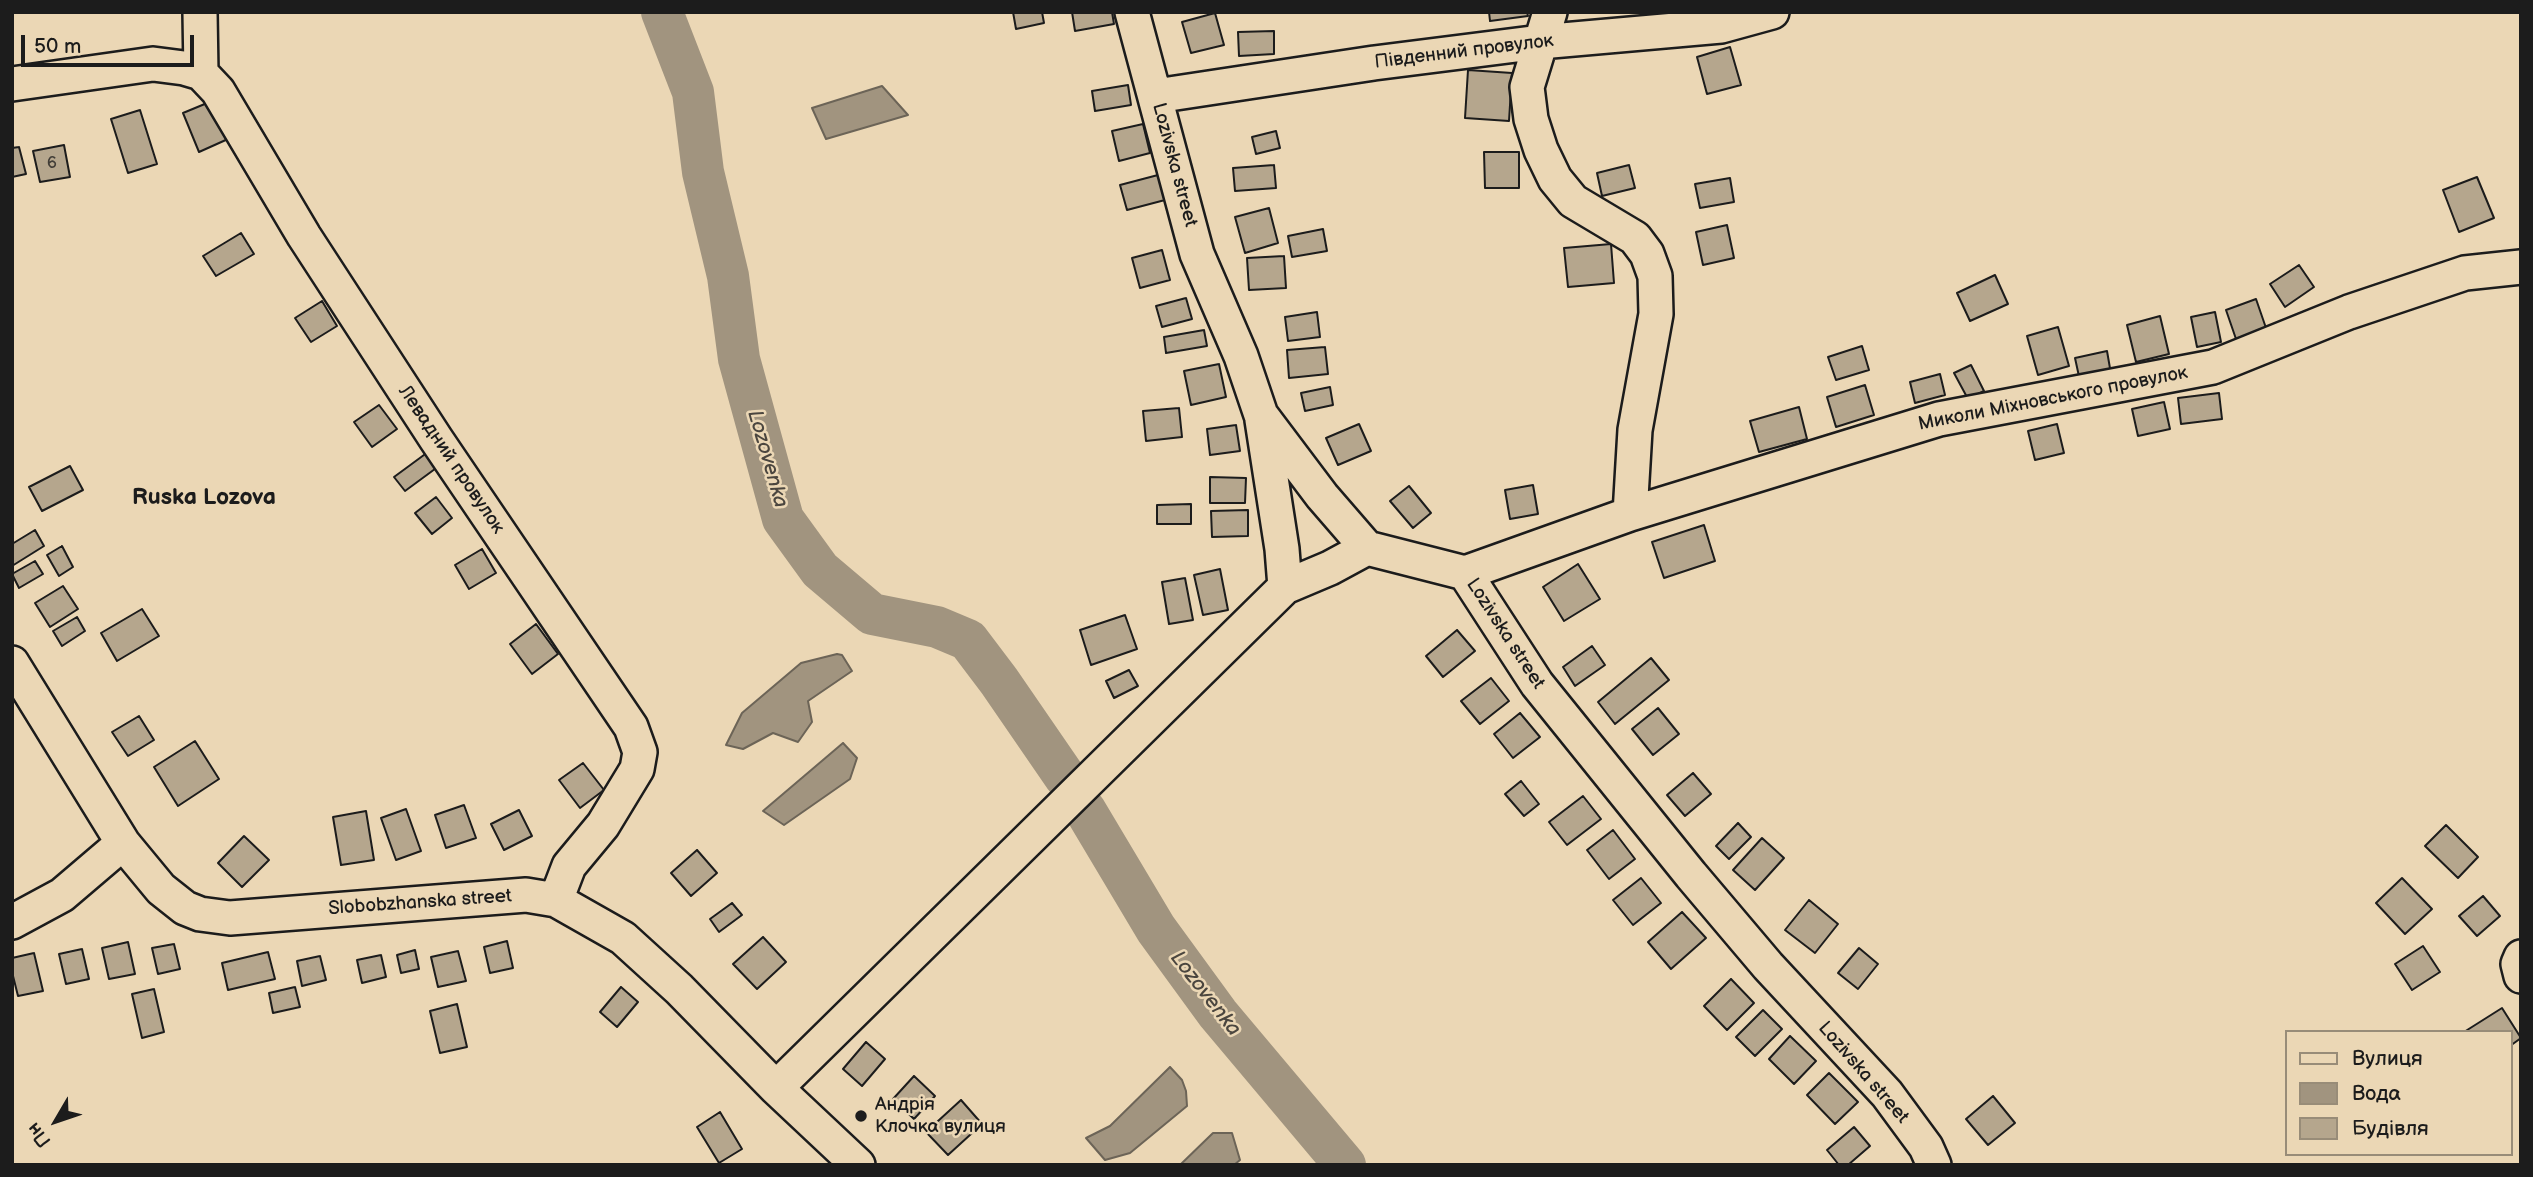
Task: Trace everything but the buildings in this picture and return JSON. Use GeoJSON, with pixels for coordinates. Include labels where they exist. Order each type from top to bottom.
{"type":"FeatureCollection","features":[{"type":"Feature","properties":{"kind":"street"},"geometry":{"type":"LineString","coordinates":[[12,84],[153,64],[201,73],[200,12]]}},
{"type":"Feature","properties":{"kind":"street","name":"Lozivska street"},"geometry":{"type":"LineString","coordinates":[[1132,12],[1197,254],[1241,356],[1261,415],[1322,496],[1367,548],[1465,573],[1537,684],[1691,876],[1768,966],[1886,1094],[1926,1147],[1934,1165]]}},
{"type":"Feature","properties":{"kind":"street","name":"Південний провулок"},"geometry":{"type":"LineString","coordinates":[[1156,96],[1361,65],[1545,27],[1721,26],[1772,12]]}},
{"type":"Feature","properties":{"kind":"street"},"geometry":{"type":"LineString","coordinates":[[1545,27],[1527,87],[1531,119],[1545,160],[1555,179],[1573,201],[1635,238],[1647,254],[1655,276],[1656,314],[1635,430],[1630,513]]}},
{"type":"Feature","properties":{"kind":"street","name":"Левадний провулок"},"geometry":{"type":"LineString","coordinates":[[201,73],[218,92],[304,236],[436,439],[631,727],[640,751],[636,769],[603,825],[569,866],[556,900]]}},
{"type":"Feature","properties":{"kind":"street","name":"Миколи Міхновського провулок"},"geometry":{"type":"LineString","coordinates":[[1465,573],[1630,513],[1939,419],[2213,367],[2350,312],[2465,273],[2521,267]]}},
{"type":"Feature","properties":{"kind":"street"},"geometry":{"type":"LineString","coordinates":[[1261,415],[1282,549],[1284,587]]}},
{"type":"Feature","properties":{"kind":"street"},"geometry":{"type":"LineString","coordinates":[[776,1088],[1284,587],[1330,568],[1367,548]]}},
{"type":"Feature","properties":{"kind":"street","name":"Slobobzhanska street"},"geometry":{"type":"LineString","coordinates":[[12,663],[123,843],[173,900],[185,908],[215,917],[526,895],[556,900],[623,938],[679,989],[841,1159]]}},
{"type":"Feature","properties":{"kind":"street"},"geometry":{"type":"LineString","coordinates":[[12,922],[62,895],[123,843]]}},
{"type":"Feature","properties":{"kind":"street"},"geometry":{"type":"LineString","coordinates":[[2521,957],[2518,964],[2521,976]]}},
{"type":"Feature","properties":{"kind":"water"},"geometry":{"type":"Polygon","coordinates":[[[882,86],[908,115],[826,139],[812,108],[882,86]]]}},
{"type":"Feature","properties":{"kind":"water"},"geometry":{"type":"Polygon","coordinates":[[[842,655],[852,671],[808,701],[812,722],[798,742],[773,733],[743,749],[726,745],[742,713],[801,663],[842,655]]]}},
{"type":"Feature","properties":{"kind":"water"},"geometry":{"type":"Polygon","coordinates":[[[843,743],[857,758],[850,779],[784,825],[763,811],[843,743]]]}},
{"type":"Feature","properties":{"kind":"water"},"geometry":{"type":"Polygon","coordinates":[[[1170,1067],[1182,1080],[1187,1106],[1130,1153],[1105,1160],[1086,1138],[1110,1126],[1170,1067]]]}},
{"type":"Feature","properties":{"kind":"water"},"geometry":{"type":"Polygon","coordinates":[[[1213,1133],[1232,1133],[1240,1160],[1234,1165],[1180,1165],[1213,1133]]]}},
{"type":"Feature","properties":{"kind":"waterway","name":"Lozovenka"},"geometry":{"type":"LineString","coordinates":[[662,12],[693,92],[703,172],[728,276],[739,359],[783,519],[820,570],[872,614],[937,627],[968,640],[1065,777]]}},
{"type":"Feature","properties":{"kind":"waterway","name":"Lozovenka"},"geometry":{"type":"LineString","coordinates":[[1085,810],[1156,929],[1218,1014],[1345,1165]]}},
{"type":"Feature","properties":{"kind":"place","name":"Андрія Клочка вулиця"},"geometry":{"type":"Point","coordinates":[861,1116]}},
{"type":"Feature","properties":{"kind":"district","name":"Ruska Lozova"},"geometry":{"type":"Point","coordinates":[204,498]}}]}
